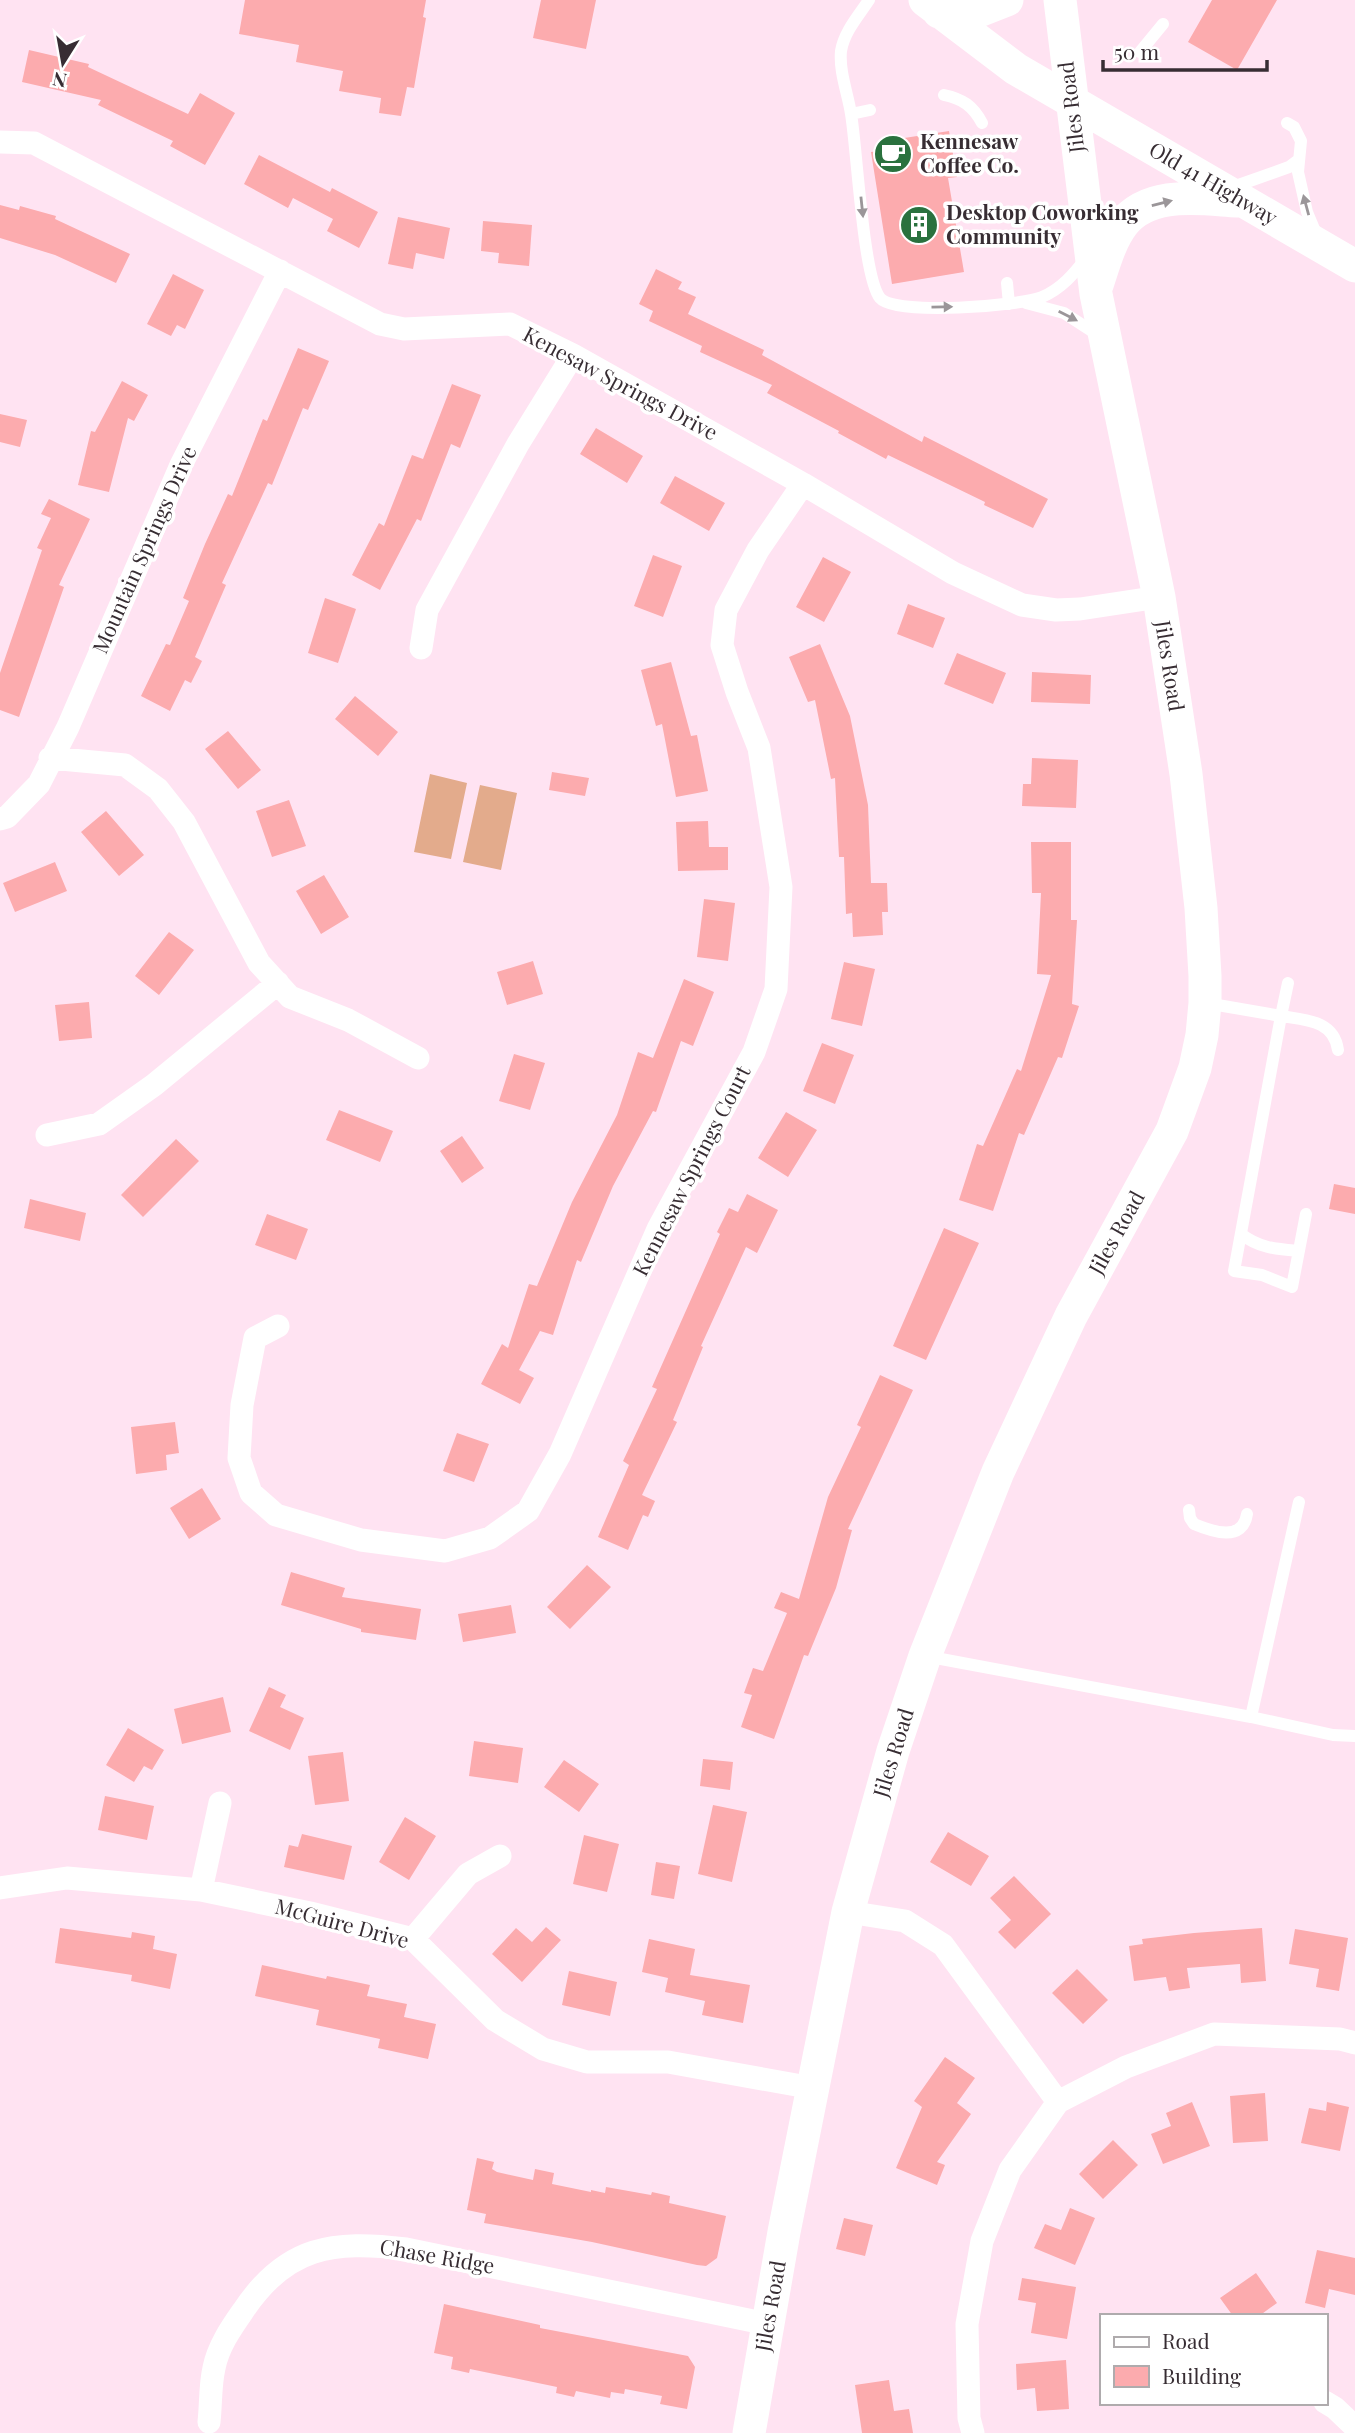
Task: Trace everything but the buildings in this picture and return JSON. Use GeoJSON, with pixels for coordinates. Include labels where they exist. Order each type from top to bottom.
{"type":"FeatureCollection","features":[{"type":"Feature","properties":{"kind":"street"},"geometry":{"type":"LineString","coordinates":[[932,6],[979,11],[1007,0]]}},
{"type":"Feature","properties":{"kind":"street","name":"Jiles Road"},"geometry":{"type":"LineString","coordinates":[[749,2433],[848,1912],[894,1751],[925,1656],[993,1485],[1071,1316],[1172,1131],[1195,1068],[1205,1003],[1201,908],[1186,774],[1158,597],[1095,290],[1060,0]]}},
{"type":"Feature","properties":{"kind":"street","name":"Old 41 Highway"},"geometry":{"type":"LineString","coordinates":[[932,6],[1016,69],[1355,267]]}},
{"type":"Feature","properties":{"kind":"street","name":"Kenesaw Springs Drive"},"geometry":{"type":"LineString","coordinates":[[0,142],[34,142],[380,324],[404,329],[510,324],[573,355],[803,484],[953,573],[1022,605],[1056,610],[1080,609],[1158,597]]}},
{"type":"Feature","properties":{"kind":"street"},"geometry":{"type":"LineString","coordinates":[[1095,290],[1115,236],[1125,222],[1140,210],[1160,202],[1234,196]]}},
{"type":"Feature","properties":{"kind":"street","name":"Mountain Springs Drive"},"geometry":{"type":"LineString","coordinates":[[0,819],[7,817],[39,784],[68,727],[181,465],[280,271]]}},
{"type":"Feature","properties":{"kind":"street"},"geometry":{"type":"LineString","coordinates":[[421,648],[427,610],[518,444],[573,355]]}},
{"type":"Feature","properties":{"kind":"street","name":"Kennesaw Springs Court"},"geometry":{"type":"LineString","coordinates":[[278,1326],[255,1338],[242,1405],[239,1458],[251,1493],[276,1515],[361,1539],[445,1551],[490,1538],[528,1511],[560,1454],[658,1229],[754,1052],[776,989],[781,887],[759,748],[722,645],[726,610],[758,550],[803,484]]}},
{"type":"Feature","properties":{"kind":"street"},"geometry":{"type":"LineString","coordinates":[[50,758],[125,765],[158,789],[184,822],[259,963],[290,997],[348,1020],[418,1058]]}},
{"type":"Feature","properties":{"kind":"street"},"geometry":{"type":"LineString","coordinates":[[47,1135],[99,1124],[154,1085],[278,984]]}},
{"type":"Feature","properties":{"kind":"street"},"geometry":{"type":"LineString","coordinates":[[201,1890],[220,1803]]}},
{"type":"Feature","properties":{"kind":"street"},"geometry":{"type":"LineString","coordinates":[[413,1940],[468,1874],[500,1856]]}},
{"type":"Feature","properties":{"kind":"street","name":"McGuire Drive"},"geometry":{"type":"LineString","coordinates":[[0,1888],[67,1878],[201,1890],[310,1913],[413,1940],[495,2020],[543,2049],[587,2062],[668,2062],[813,2088]]}},
{"type":"Feature","properties":{"kind":"street"},"geometry":{"type":"LineString","coordinates":[[848,1912],[905,1921],[943,1945],[1058,2102]]}},
{"type":"Feature","properties":{"kind":"street"},"geometry":{"type":"LineString","coordinates":[[973,2433],[969,2418],[967,2325],[982,2241],[1010,2170],[1058,2102],[1126,2067],[1214,2034],[1340,2039],[1355,2043]]}},
{"type":"Feature","properties":{"kind":"street","name":"Chase Ridge"},"geometry":{"type":"LineString","coordinates":[[209,2422],[214,2367],[228,2333],[258,2288],[280,2270],[311,2252],[341,2245],[406,2249],[768,2324]]}},
{"type":"Feature","properties":{"kind":"street"},"geometry":{"type":"LineString","coordinates":[[1327,2403],[1355,2427]]}},
{"type":"Feature","properties":{"kind":"lane"},"geometry":{"type":"LineString","coordinates":[[870,0],[846,36],[841,51],[841,65],[855,139],[865,235],[878,296],[886,304],[898,307],[1026,303],[1045,296],[1066,283],[1090,253]]}},
{"type":"Feature","properties":{"kind":"lane"},"geometry":{"type":"LineString","coordinates":[[1140,52],[1163,24]]}},
{"type":"Feature","properties":{"kind":"lane"},"geometry":{"type":"LineString","coordinates":[[944,95],[958,98],[968,104],[982,123]]}},
{"type":"Feature","properties":{"kind":"lane"},"geometry":{"type":"LineString","coordinates":[[851,114],[870,110]]}},
{"type":"Feature","properties":{"kind":"lane"},"geometry":{"type":"LineString","coordinates":[[1287,123],[1294,127],[1301,141],[1297,161],[1300,185],[1307,212],[1322,247]]}},
{"type":"Feature","properties":{"kind":"lane"},"geometry":{"type":"LineString","coordinates":[[1234,196],[1297,161]]}},
{"type":"Feature","properties":{"kind":"lane"},"geometry":{"type":"LineString","coordinates":[[1007,283],[1009,304]]}},
{"type":"Feature","properties":{"kind":"lane"},"geometry":{"type":"LineString","coordinates":[[1026,303],[1064,313],[1105,340]]}},
{"type":"Feature","properties":{"kind":"lane"},"geometry":{"type":"LineString","coordinates":[[1288,982],[1234,1270],[1262,1275],[1292,1287],[1306,1214]]}},
{"type":"Feature","properties":{"kind":"lane"},"geometry":{"type":"LineString","coordinates":[[1205,1003],[1315,1022],[1325,1026],[1336,1038],[1338,1050]]}},
{"type":"Feature","properties":{"kind":"lane"},"geometry":{"type":"LineString","coordinates":[[1241,1234],[1253,1243],[1269,1248],[1299,1251]]}},
{"type":"Feature","properties":{"kind":"lane"},"geometry":{"type":"LineString","coordinates":[[1251,1717],[1299,1502]]}},
{"type":"Feature","properties":{"kind":"lane"},"geometry":{"type":"LineString","coordinates":[[1189,1510],[1194,1524],[1230,1532],[1238,1532],[1242,1528],[1247,1514]]}},
{"type":"Feature","properties":{"kind":"lane"},"geometry":{"type":"LineString","coordinates":[[925,1656],[1333,1735],[1355,1736]]}},
{"type":"Feature","properties":{"kind":"shaded area"},"geometry":{"type":"Polygon","coordinates":[[[430,774],[467,783],[451,859],[414,852],[430,774]]]}},
{"type":"Feature","properties":{"kind":"shaded area"},"geometry":{"type":"Polygon","coordinates":[[[480,785],[517,793],[501,870],[463,862],[480,785]]]}},
{"type":"Feature","properties":{"kind":"place","name":"Kennesaw Coffee Co."},"geometry":{"type":"Point","coordinates":[893,154]}},
{"type":"Feature","properties":{"kind":"place","name":"Desktop Coworking Community"},"geometry":{"type":"Point","coordinates":[919,225]}}]}
